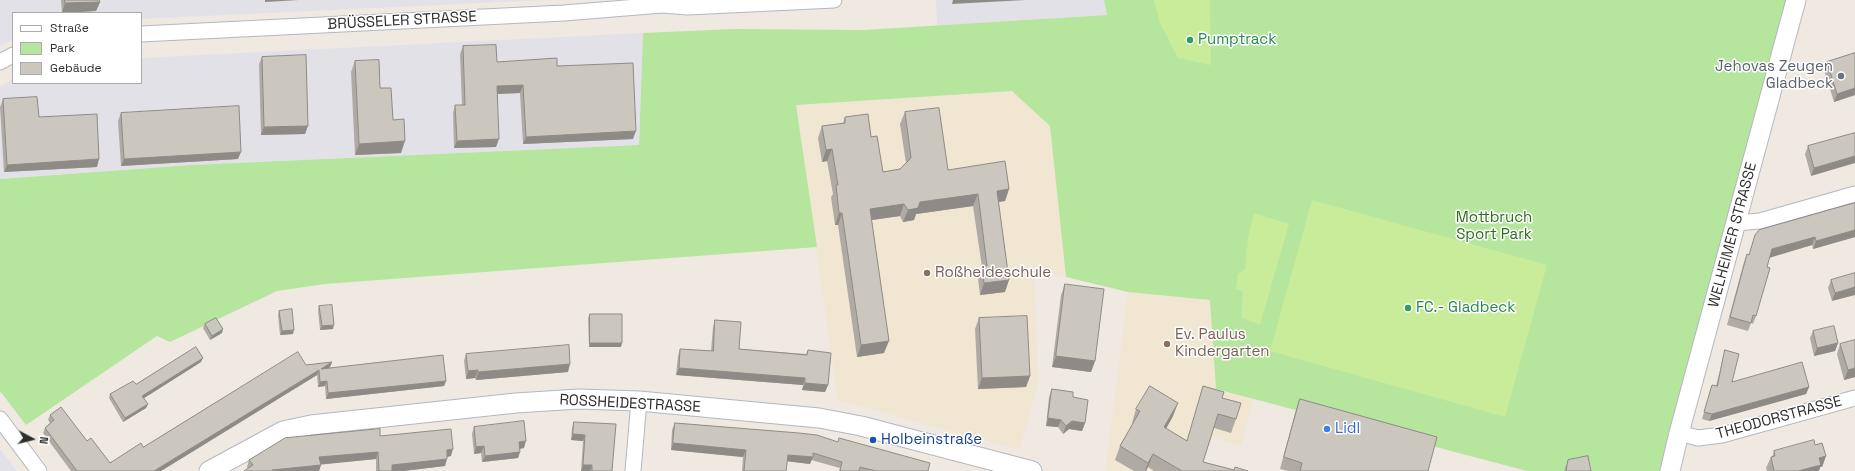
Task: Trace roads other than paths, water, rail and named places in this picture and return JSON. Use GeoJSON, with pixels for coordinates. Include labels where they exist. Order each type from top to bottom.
{"type":"FeatureCollection","features":[{"type":"Feature","properties":{"kind":"street","name":"BRÜSSELER STRASSE"},"geometry":{"type":"LineString","coordinates":[[142,34],[564,13],[664,3],[688,7],[834,0]]}},
{"type":"Feature","properties":{"kind":"street","name":"WELHEIMER STRASSE"},"geometry":{"type":"LineString","coordinates":[[1670,471],[1796,0]]}},
{"type":"Feature","properties":{"kind":"street"},"geometry":{"type":"LineString","coordinates":[[0,62],[12,56]]}},
{"type":"Feature","properties":{"kind":"street"},"geometry":{"type":"LineString","coordinates":[[1736,224],[1760,221],[1855,194]]}},
{"type":"Feature","properties":{"kind":"street","name":"THEODORSTRASSE"},"geometry":{"type":"LineString","coordinates":[[1679,433],[1698,438],[1722,435],[1855,398]]}},
{"type":"Feature","properties":{"kind":"street","name":"ROSSHEIDESTRASSE"},"geometry":{"type":"LineString","coordinates":[[209,471],[283,431],[311,425],[516,403],[579,399],[638,402],[820,418],[868,428],[1032,471]]}},
{"type":"Feature","properties":{"kind":"street"},"geometry":{"type":"LineString","coordinates":[[633,471],[638,402]]}},
{"type":"Feature","properties":{"kind":"street"},"geometry":{"type":"LineString","coordinates":[[0,419],[39,471]]}},
{"type":"Feature","properties":{"kind":"place","name":"Pumptrack"},"geometry":{"type":"Point","coordinates":[1190,40]}},
{"type":"Feature","properties":{"kind":"place","name":"Jehovas Zeugen Gladbeck"},"geometry":{"type":"Point","coordinates":[1841,76]}},
{"type":"Feature","properties":{"kind":"place","name":"Roßheideschule"},"geometry":{"type":"Point","coordinates":[927,273]}},
{"type":"Feature","properties":{"kind":"place","name":"FC.- Gladbeck"},"geometry":{"type":"Point","coordinates":[1408,308]}},
{"type":"Feature","properties":{"kind":"place","name":"Ev. Paulus Kindergarten"},"geometry":{"type":"Point","coordinates":[1167,344]}},
{"type":"Feature","properties":{"kind":"place","name":"Lidl"},"geometry":{"type":"Point","coordinates":[1327,429]}},
{"type":"Feature","properties":{"kind":"place","name":"Holbeinstraße"},"geometry":{"type":"Point","coordinates":[873,440]}},
{"type":"Feature","properties":{"kind":"park label","name":"Mottbruch Sport Park"},"geometry":{"type":"Point","coordinates":[1494,226]}}]}
